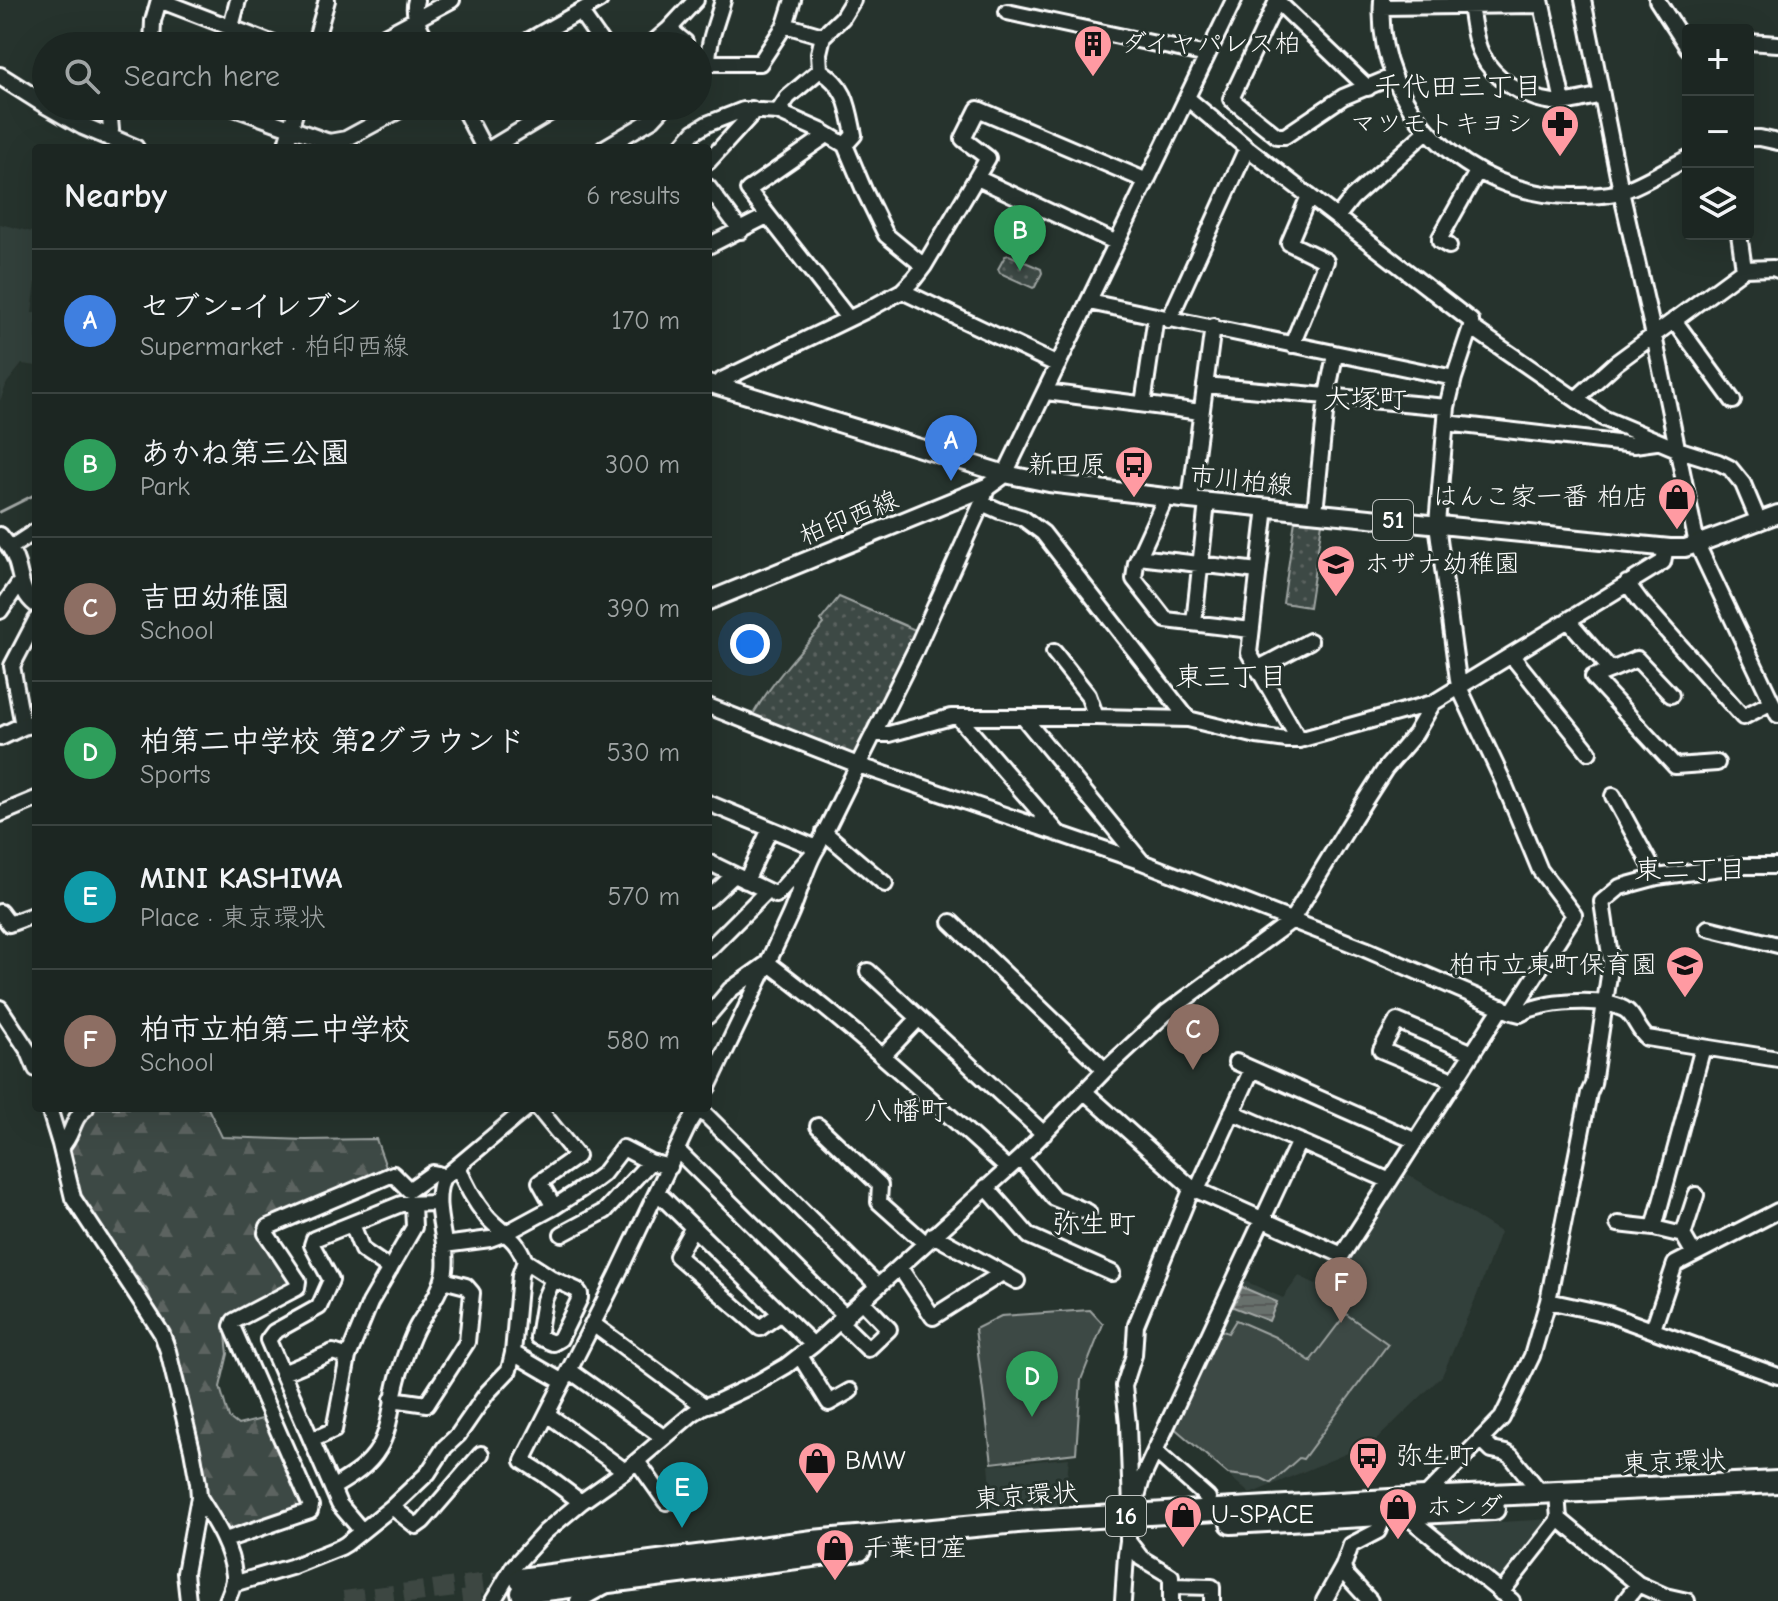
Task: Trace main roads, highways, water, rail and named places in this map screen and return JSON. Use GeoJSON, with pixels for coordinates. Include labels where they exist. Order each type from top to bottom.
{"type":"FeatureCollection","features":[{"type":"Feature","properties":{"kind":"highway","name":"東京環状"},"geometry":{"type":"LineString","coordinates":[[1778,1482],[1554,1503],[1394,1515],[926,1542],[612,1582],[521,1586],[813,1541],[1029,1521],[1130,1528],[1424,1498],[1554,1503],[1778,1493]]}},
{"type":"Feature","properties":{"kind":"main road"},"geometry":{"type":"LineString","coordinates":[[0,76],[32,95]]}},
{"type":"Feature","properties":{"kind":"main road"},"geometry":{"type":"LineString","coordinates":[[76,120],[125,144]]}},
{"type":"Feature","properties":{"kind":"main road","name":"市川柏線"},"geometry":{"type":"LineString","coordinates":[[714,384],[1005,474],[1049,483],[1199,501],[1685,548],[1778,514]]}},
{"type":"Feature","properties":{"kind":"main road","name":"柏印西線"},"geometry":{"type":"LineString","coordinates":[[712,599],[985,495],[1005,474]]}},
{"type":"Feature","properties":{"kind":"main road"},"geometry":{"type":"LineString","coordinates":[[0,737],[30,725]]}},
{"type":"Feature","properties":{"kind":"waterway"},"geometry":{"type":"LineString","coordinates":[[0,512],[32,496]]}},
{"type":"Feature","properties":{"kind":"tunnel"},"geometry":{"type":"LineString","coordinates":[[344,1601],[520,1579]]}},
{"type":"Feature","properties":{"kind":"tunnel"},"geometry":{"type":"LineString","coordinates":[[462,1601],[522,1593]]}},
{"type":"Feature","properties":{"kind":"place","name":"ダイヤパレス柏"},"geometry":{"type":"Point","coordinates":[1093,78]}},
{"type":"Feature","properties":{"kind":"place","name":"マツモトキヨシ"},"geometry":{"type":"Point","coordinates":[1560,158]}},
{"type":"Feature","properties":{"kind":"place","name":"あかね第三公園"},"geometry":{"type":"Point","coordinates":[1020,271]}},
{"type":"Feature","properties":{"kind":"place","name":"セブン-イレブン"},"geometry":{"type":"Point","coordinates":[951,481]}},
{"type":"Feature","properties":{"kind":"place","name":"新田原"},"geometry":{"type":"Point","coordinates":[1134,499]}},
{"type":"Feature","properties":{"kind":"place","name":"はんこ家一番 柏店"},"geometry":{"type":"Point","coordinates":[1677,531]}},
{"type":"Feature","properties":{"kind":"place","name":"ホザナ幼稚園"},"geometry":{"type":"Point","coordinates":[1336,598]}},
{"type":"Feature","properties":{"kind":"place","name":"柏市立東町保育園"},"geometry":{"type":"Point","coordinates":[1685,999]}},
{"type":"Feature","properties":{"kind":"place","name":"吉田幼稚園"},"geometry":{"type":"Point","coordinates":[1193,1070]}},
{"type":"Feature","properties":{"kind":"place","name":"柏市立柏第二中学校"},"geometry":{"type":"Point","coordinates":[1341,1323]}},
{"type":"Feature","properties":{"kind":"place","name":"柏第二中学校 第2グラウンド"},"geometry":{"type":"Point","coordinates":[1032,1417]}},
{"type":"Feature","properties":{"kind":"place","name":"弥生町"},"geometry":{"type":"Point","coordinates":[1368,1490]}},
{"type":"Feature","properties":{"kind":"place","name":"BMW"},"geometry":{"type":"Point","coordinates":[817,1495]}},
{"type":"Feature","properties":{"kind":"place","name":"MINI KASHIWA"},"geometry":{"type":"Point","coordinates":[682,1528]}},
{"type":"Feature","properties":{"kind":"place","name":"ホンダ"},"geometry":{"type":"Point","coordinates":[1398,1541]}},
{"type":"Feature","properties":{"kind":"place","name":"U-SPACE"},"geometry":{"type":"Point","coordinates":[1183,1549]}},
{"type":"Feature","properties":{"kind":"place","name":"千葉日産"},"geometry":{"type":"Point","coordinates":[835,1582]}},
{"type":"Feature","properties":{"kind":"district","name":"千代田三丁目"},"geometry":{"type":"Point","coordinates":[1458,87]}},
{"type":"Feature","properties":{"kind":"district","name":"大塚町"},"geometry":{"type":"Point","coordinates":[1365,399]}},
{"type":"Feature","properties":{"kind":"district","name":"東三丁目"},"geometry":{"type":"Point","coordinates":[1231,677]}},
{"type":"Feature","properties":{"kind":"district","name":"東二丁目"},"geometry":{"type":"Point","coordinates":[1690,870]}},
{"type":"Feature","properties":{"kind":"district","name":"八幡町"},"geometry":{"type":"Point","coordinates":[906,1111]}},
{"type":"Feature","properties":{"kind":"district","name":"弥生町"},"geometry":{"type":"Point","coordinates":[1094,1224]}}]}
